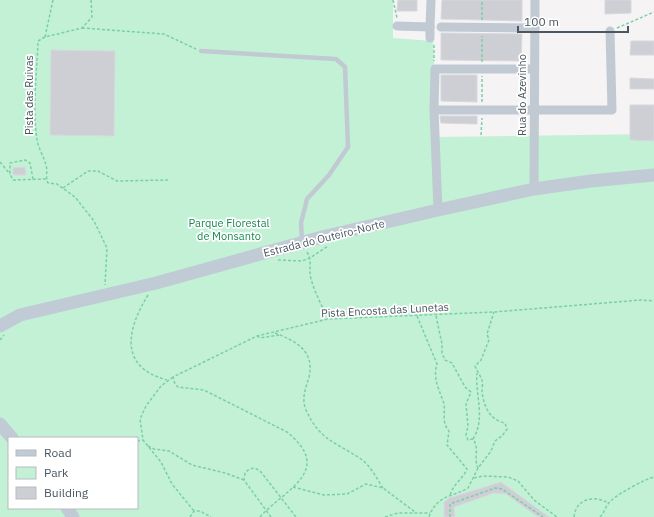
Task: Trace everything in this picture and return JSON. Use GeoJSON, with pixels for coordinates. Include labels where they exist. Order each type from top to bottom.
{"type":"FeatureCollection","features":[{"type":"Feature","properties":{"kind":"street"},"geometry":{"type":"LineString","coordinates":[[430,38],[431,0]]}},
{"type":"Feature","properties":{"kind":"street","name":"Rua do Azevinho"},"geometry":{"type":"LineString","coordinates":[[534,189],[535,0]]}},
{"type":"Feature","properties":{"kind":"street"},"geometry":{"type":"LineString","coordinates":[[397,26],[430,27]]}},
{"type":"Feature","properties":{"kind":"street"},"geometry":{"type":"LineString","coordinates":[[441,27],[535,28]]}},
{"type":"Feature","properties":{"kind":"street"},"geometry":{"type":"LineString","coordinates":[[434,110],[612,110],[610,31]]}},
{"type":"Feature","properties":{"kind":"street"},"geometry":{"type":"LineString","coordinates":[[438,210],[434,69],[534,69]]}},
{"type":"Feature","properties":{"kind":"street","name":"Estrada do Outeiro-Norte"},"geometry":{"type":"LineString","coordinates":[[0,326],[20,315],[156,283],[302,242],[438,210],[534,189],[591,181],[654,175]]}},
{"type":"Feature","properties":{"kind":"street"},"geometry":{"type":"LineString","coordinates":[[0,424],[11,437]]}},
{"type":"Feature","properties":{"kind":"lane"},"geometry":{"type":"LineString","coordinates":[[201,51],[336,59],[345,67],[348,146],[329,174],[307,199],[301,223],[302,242]]}},
{"type":"Feature","properties":{"kind":"path"},"geometry":{"type":"LineString","coordinates":[[53,0],[45,37],[82,28],[164,34],[201,51]]}},
{"type":"Feature","properties":{"kind":"path"},"geometry":{"type":"LineString","coordinates":[[82,28],[92,17],[92,0]]}},
{"type":"Feature","properties":{"kind":"path"},"geometry":{"type":"LineString","coordinates":[[393,0],[397,13],[397,26]]}},
{"type":"Feature","properties":{"kind":"path"},"geometry":{"type":"LineString","coordinates":[[610,31],[654,12]]}},
{"type":"Feature","properties":{"kind":"path","name":"Pista das Ruivas"},"geometry":{"type":"LineString","coordinates":[[45,37],[38,41],[36,112],[37,141],[48,171],[46,179]]}},
{"type":"Feature","properties":{"kind":"path"},"geometry":{"type":"LineString","coordinates":[[430,38],[434,39],[434,69]]}},
{"type":"Feature","properties":{"kind":"path"},"geometry":{"type":"LineString","coordinates":[[33,179],[30,163],[25,160],[10,163],[10,174],[12,180],[46,179],[48,183],[57,184],[75,197],[94,221],[107,248],[104,295]]}},
{"type":"Feature","properties":{"kind":"path"},"geometry":{"type":"LineString","coordinates":[[0,162],[10,174]]}},
{"type":"Feature","properties":{"kind":"path"},"geometry":{"type":"LineString","coordinates":[[63,188],[88,171],[98,171],[117,181],[168,180]]}},
{"type":"Feature","properties":{"kind":"path"},"geometry":{"type":"LineString","coordinates":[[310,258],[310,278],[328,319]]}},
{"type":"Feature","properties":{"kind":"path"},"geometry":{"type":"LineString","coordinates":[[156,283],[138,311],[131,335],[131,350],[139,363],[148,373],[168,381]]}},
{"type":"Feature","properties":{"kind":"path","name":"Pista Encosta das Lunetas"},"geometry":{"type":"LineString","coordinates":[[143,440],[140,419],[153,395],[168,381],[173,377],[257,336],[328,319],[494,312],[641,300],[654,301]]}},
{"type":"Feature","properties":{"kind":"path"},"geometry":{"type":"LineString","coordinates":[[428,517],[439,500],[468,488],[478,468],[491,451],[495,441],[502,436],[507,429],[504,424],[496,422],[490,415],[482,393],[482,380],[477,373],[475,366],[481,360],[489,340],[487,334],[494,312]]}},
{"type":"Feature","properties":{"kind":"path"},"geometry":{"type":"LineString","coordinates":[[436,315],[442,344],[442,353],[446,360],[452,363],[465,386],[471,392],[466,404],[468,426],[466,435],[468,440],[473,439]]}},
{"type":"Feature","properties":{"kind":"path"},"geometry":{"type":"LineString","coordinates":[[418,316],[437,364],[435,372],[436,383],[444,401],[443,413],[445,427],[449,431],[447,444],[466,469],[460,480],[451,490],[450,496]]}},
{"type":"Feature","properties":{"kind":"path"},"geometry":{"type":"LineString","coordinates":[[273,332],[297,343],[308,355],[311,364],[309,378],[304,390],[305,407],[313,424],[329,441],[362,460],[383,488],[415,512]]}},
{"type":"Feature","properties":{"kind":"path"},"geometry":{"type":"LineString","coordinates":[[257,336],[260,338],[280,335]]}},
{"type":"Feature","properties":{"kind":"path"},"geometry":{"type":"LineString","coordinates":[[473,439],[476,434],[480,410],[480,393],[476,385],[477,373]]}},
{"type":"Feature","properties":{"kind":"path"},"geometry":{"type":"LineString","coordinates":[[173,377],[178,387],[204,390],[287,432],[306,452],[306,469],[301,481],[266,510],[260,517]]}},
{"type":"Feature","properties":{"kind":"path"},"geometry":{"type":"LineString","coordinates":[[473,439],[476,444],[477,450],[475,461],[478,468]]}},
{"type":"Feature","properties":{"kind":"path"},"geometry":{"type":"LineString","coordinates":[[138,441],[143,440],[161,462],[172,484],[194,511]]}},
{"type":"Feature","properties":{"kind":"path"},"geometry":{"type":"LineString","coordinates":[[146,445],[154,450],[169,451],[192,465],[225,473],[244,480],[271,517]]}},
{"type":"Feature","properties":{"kind":"path"},"geometry":{"type":"LineString","coordinates":[[244,480],[247,470],[251,468],[258,469],[296,517]]}},
{"type":"Feature","properties":{"kind":"path"},"geometry":{"type":"LineString","coordinates":[[474,478],[483,476],[508,477],[518,481],[534,500],[557,517]]}},
{"type":"Feature","properties":{"kind":"path"},"geometry":{"type":"LineString","coordinates":[[600,517],[606,511],[608,503],[631,487],[654,477]]}},
{"type":"Feature","properties":{"kind":"path"},"geometry":{"type":"LineString","coordinates":[[293,487],[324,495],[347,494],[366,484],[383,488]]}},
{"type":"Feature","properties":{"kind":"path"},"geometry":{"type":"LineString","coordinates":[[450,517],[450,504],[495,488],[502,489],[543,517]]}},
{"type":"Feature","properties":{"kind":"path"},"geometry":{"type":"LineString","coordinates":[[574,517],[578,506],[585,500],[593,498],[601,499],[608,503]]}},
{"type":"Feature","properties":{"kind":"path"},"geometry":{"type":"LineString","coordinates":[[190,517],[194,511]]}},
{"type":"Feature","properties":{"kind":"path"},"geometry":{"type":"LineString","coordinates":[[194,511],[200,511],[211,517]]}},
{"type":"Feature","properties":{"kind":"path"},"geometry":{"type":"LineString","coordinates":[[385,517],[398,513],[430,513]]}},
{"type":"Feature","properties":{"kind":"green space","name":"Parque Florestal de Monsanto"},"geometry":{"type":"Polygon","coordinates":[[[0,0],[393,0],[393,38],[433,41],[438,137],[654,134],[654,517],[0,517],[0,0]]]}},
{"type":"Feature","properties":{"kind":"building"},"geometry":{"type":"Polygon","coordinates":[[[398,0],[417,0],[417,11],[397,11],[398,0]]]}},
{"type":"Feature","properties":{"kind":"building"},"geometry":{"type":"Polygon","coordinates":[[[442,0],[522,0],[522,21],[441,19],[442,0]]]}},
{"type":"Feature","properties":{"kind":"building"},"geometry":{"type":"Polygon","coordinates":[[[605,0],[631,0],[631,13],[605,14],[605,0]]]}},
{"type":"Feature","properties":{"kind":"building"},"geometry":{"type":"Polygon","coordinates":[[[441,33],[522,34],[521,61],[441,60],[441,33]]]}},
{"type":"Feature","properties":{"kind":"building"},"geometry":{"type":"Polygon","coordinates":[[[631,41],[654,41],[654,55],[630,55],[631,41]]]}},
{"type":"Feature","properties":{"kind":"building"},"geometry":{"type":"Polygon","coordinates":[[[51,50],[115,51],[114,136],[50,135],[51,50]]]}},
{"type":"Feature","properties":{"kind":"building"},"geometry":{"type":"Polygon","coordinates":[[[441,75],[477,75],[477,102],[441,101],[441,75]]]}},
{"type":"Feature","properties":{"kind":"building"},"geometry":{"type":"Polygon","coordinates":[[[630,78],[654,79],[654,89],[630,89],[630,78]]]}},
{"type":"Feature","properties":{"kind":"building"},"geometry":{"type":"Polygon","coordinates":[[[630,105],[654,105],[654,141],[630,140],[630,105]]]}},
{"type":"Feature","properties":{"kind":"building"},"geometry":{"type":"Polygon","coordinates":[[[440,116],[477,116],[477,124],[441,123],[440,116]]]}},
{"type":"Feature","properties":{"kind":"building"},"geometry":{"type":"Polygon","coordinates":[[[25,167],[26,175],[13,175],[13,168],[25,167]]]}},
{"type":"Feature","properties":{"kind":"building"},"geometry":{"type":"Polygon","coordinates":[[[501,482],[549,517],[538,517],[506,494],[494,493],[454,507],[455,517],[444,517],[444,502],[449,498],[501,482]]]}}]}
